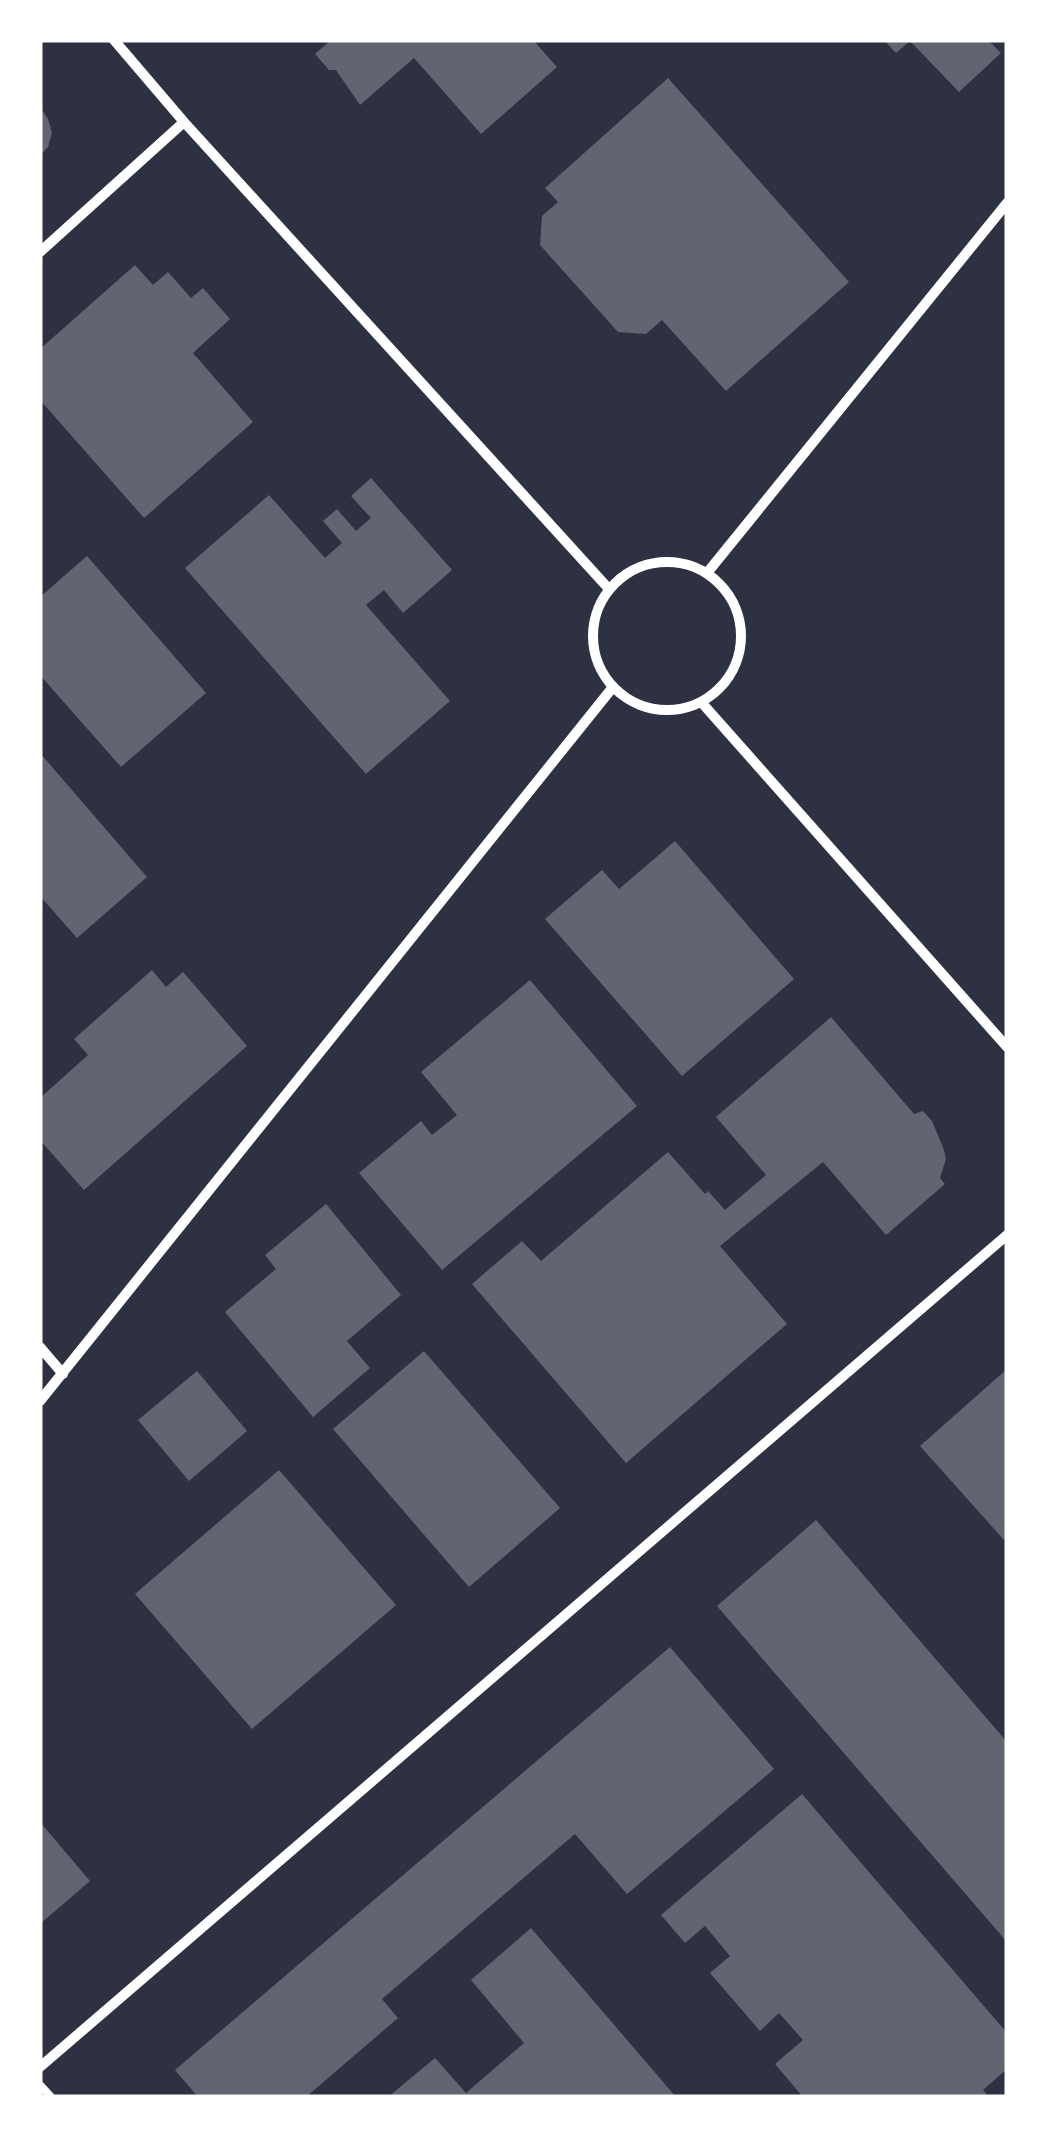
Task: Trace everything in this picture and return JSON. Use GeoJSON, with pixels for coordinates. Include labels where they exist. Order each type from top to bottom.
{"type":"FeatureCollection","features":[{"type":"Feature","properties":{"kind":"street"},"geometry":{"type":"LineString","coordinates":[[114,40],[609,590]]}},
{"type":"Feature","properties":{"kind":"street"},"geometry":{"type":"LineString","coordinates":[[40,252],[184,122]]}},
{"type":"Feature","properties":{"kind":"street"},"geometry":{"type":"LineString","coordinates":[[707,572],[1007,202]]}},
{"type":"Feature","properties":{"kind":"street"},"geometry":{"type":"LineString","coordinates":[[666,561],[707,572],[724,587],[736,606],[742,628],[741,650],[733,671],[720,690],[702,703],[679,710],[654,710],[631,702],[613,688],[600,670],[593,628],[598,608],[624,574],[644,565],[666,561]]}},
{"type":"Feature","properties":{"kind":"street"},"geometry":{"type":"LineString","coordinates":[[40,1401],[613,688]]}},
{"type":"Feature","properties":{"kind":"street"},"geometry":{"type":"LineString","coordinates":[[702,703],[1007,1047]]}},
{"type":"Feature","properties":{"kind":"street"},"geometry":{"type":"LineString","coordinates":[[40,2067],[1007,1235]]}},
{"type":"Feature","properties":{"kind":"street"},"geometry":{"type":"LineString","coordinates":[[40,1346],[64,1374]]}},
{"type":"Feature","properties":{"kind":"lane"},"geometry":{"type":"LineString","coordinates":[[40,2084],[51,2097]]}},
{"type":"Feature","properties":{"kind":"building"},"geometry":{"type":"Polygon","coordinates":[[[331,40],[533,40],[557,67],[481,134],[414,58],[360,105],[336,70],[329,70],[315,54],[331,40]]]}},
{"type":"Feature","properties":{"kind":"building"},"geometry":{"type":"Polygon","coordinates":[[[884,40],[988,40],[1001,53],[959,92],[910,41],[896,53],[884,40]]]}},
{"type":"Feature","properties":{"kind":"building"},"geometry":{"type":"Polygon","coordinates":[[[668,78],[849,282],[726,391],[662,320],[646,334],[618,332],[540,245],[542,216],[558,202],[545,188],[668,78]]]}},
{"type":"Feature","properties":{"kind":"building"},"geometry":{"type":"Polygon","coordinates":[[[40,107],[52,133],[40,156],[40,107]]]}},
{"type":"Feature","properties":{"kind":"building"},"geometry":{"type":"Polygon","coordinates":[[[135,265],[153,285],[168,272],[191,298],[203,288],[230,319],[193,353],[253,422],[144,518],[40,400],[40,349],[135,265]]]}},
{"type":"Feature","properties":{"kind":"building"},"geometry":{"type":"Polygon","coordinates":[[[371,478],[452,570],[403,613],[384,590],[366,605],[450,701],[366,774],[185,568],[269,495],[325,558],[342,543],[323,521],[337,509],[356,531],[371,518],[351,496],[371,478]]]}},
{"type":"Feature","properties":{"kind":"building"},"geometry":{"type":"Polygon","coordinates":[[[87,556],[206,693],[121,767],[40,675],[40,597],[87,556]]]}},
{"type":"Feature","properties":{"kind":"building"},"geometry":{"type":"Polygon","coordinates":[[[40,753],[147,877],[77,938],[40,896],[40,753]]]}},
{"type":"Feature","properties":{"kind":"building"},"geometry":{"type":"Polygon","coordinates":[[[675,841],[794,979],[682,1076],[545,919],[602,870],[619,889],[675,841]]]}},
{"type":"Feature","properties":{"kind":"building"},"geometry":{"type":"Polygon","coordinates":[[[152,970],[166,987],[183,972],[247,1046],[84,1190],[40,1140],[40,1098],[88,1055],[74,1039],[152,970]]]}},
{"type":"Feature","properties":{"kind":"building"},"geometry":{"type":"Polygon","coordinates":[[[530,980],[637,1106],[442,1270],[359,1173],[421,1121],[432,1135],[457,1115],[421,1072],[530,980]]]}},
{"type":"Feature","properties":{"kind":"building"},"geometry":{"type":"Polygon","coordinates":[[[831,1017],[914,1114],[923,1111],[932,1121],[946,1159],[940,1178],[945,1184],[886,1235],[823,1162],[720,1246],[787,1324],[626,1463],[472,1284],[522,1241],[541,1261],[668,1152],[705,1194],[708,1191],[725,1210],[766,1175],[716,1117],[831,1017]]]}},
{"type":"Feature","properties":{"kind":"building"},"geometry":{"type":"Polygon","coordinates":[[[326,1204],[401,1295],[347,1341],[370,1368],[313,1417],[225,1312],[276,1269],[265,1255],[326,1204]]]}},
{"type":"Feature","properties":{"kind":"building"},"geometry":{"type":"Polygon","coordinates":[[[424,1351],[560,1508],[469,1587],[333,1429],[424,1351]]]}},
{"type":"Feature","properties":{"kind":"building"},"geometry":{"type":"Polygon","coordinates":[[[1007,1369],[1007,1537],[1004,1540],[920,1446],[1007,1369]]]}},
{"type":"Feature","properties":{"kind":"building"},"geometry":{"type":"Polygon","coordinates":[[[197,1371],[247,1431],[189,1481],[138,1420],[197,1371]]]}},
{"type":"Feature","properties":{"kind":"building"},"geometry":{"type":"Polygon","coordinates":[[[279,1470],[396,1605],[252,1729],[135,1594],[279,1470]]]}},
{"type":"Feature","properties":{"kind":"building"},"geometry":{"type":"Polygon","coordinates":[[[816,1520],[1007,1742],[1007,1942],[717,1606],[816,1520]]]}},
{"type":"Feature","properties":{"kind":"building"},"geometry":{"type":"Polygon","coordinates":[[[670,1647],[774,1769],[627,1894],[575,1834],[382,1999],[398,2018],[306,2097],[198,2097],[175,2070],[670,1647]]]}},
{"type":"Feature","properties":{"kind":"building"},"geometry":{"type":"Polygon","coordinates":[[[802,1794],[1007,2033],[1007,2069],[983,2090],[989,2097],[803,2097],[775,2064],[803,2040],[779,2013],[760,2031],[710,1973],[730,1956],[705,1926],[685,1943],[661,1915],[802,1794]]]}},
{"type":"Feature","properties":{"kind":"building"},"geometry":{"type":"Polygon","coordinates":[[[40,1822],[90,1881],[40,1924],[40,1822]]]}},
{"type":"Feature","properties":{"kind":"building"},"geometry":{"type":"Polygon","coordinates":[[[531,1928],[676,2097],[388,2097],[435,2058],[466,2093],[524,2043],[471,1980],[531,1928]]]}}]}
